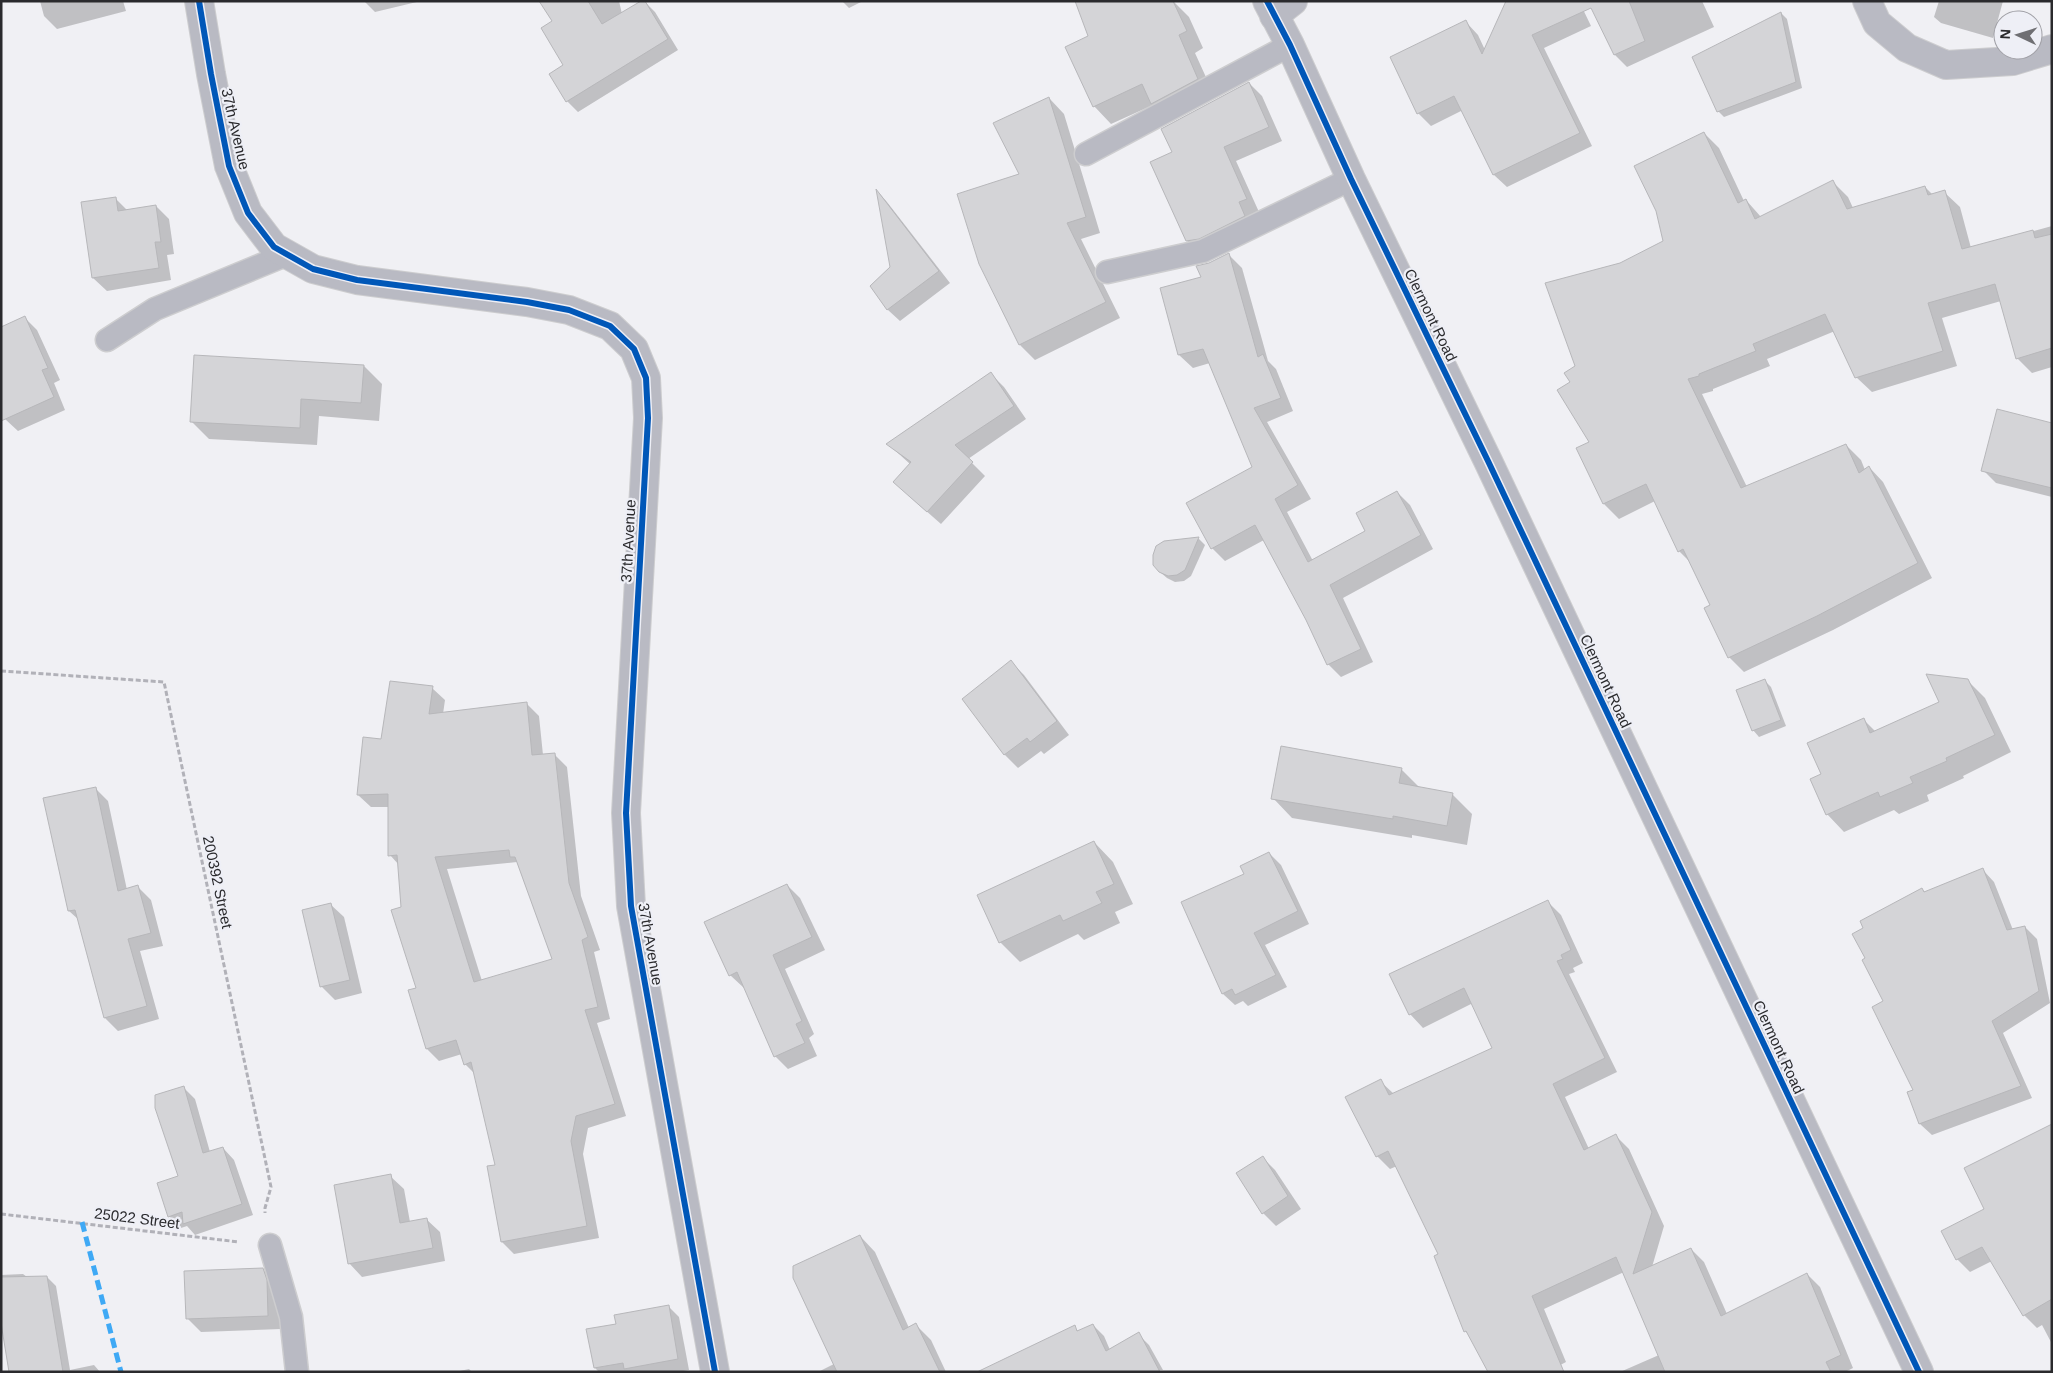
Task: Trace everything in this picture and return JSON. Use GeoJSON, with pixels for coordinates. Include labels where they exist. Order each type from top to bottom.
{"type":"FeatureCollection","features":[{"type":"Feature","properties":{"kind":"street","name":"37th Avenue"},"geometry":{"type":"LineString","coordinates":[[199,1],[229,166],[248,214],[274,246],[313,269],[357,280],[527,302],[569,310],[610,326],[634,348],[646,378],[648,418],[626,813],[631,906],[715,1372]]}},
{"type":"Feature","properties":{"kind":"street"},"geometry":{"type":"LineString","coordinates":[[1867,1],[1877,23],[1906,48],[1946,66],[2013,61],[2052,49]]}},
{"type":"Feature","properties":{"kind":"street","name":"Clermont Road"},"geometry":{"type":"LineString","coordinates":[[1278,6],[1290,45],[1351,178],[1488,460],[1920,1372]]}},
{"type":"Feature","properties":{"kind":"lane"},"geometry":{"type":"LineString","coordinates":[[1086,154],[1290,45]]}},
{"type":"Feature","properties":{"kind":"lane"},"geometry":{"type":"LineString","coordinates":[[1106,272],[1203,251],[1351,178]]}},
{"type":"Feature","properties":{"kind":"lane"},"geometry":{"type":"LineString","coordinates":[[107,340],[155,309],[288,254]]}},
{"type":"Feature","properties":{"kind":"lane"},"geometry":{"type":"LineString","coordinates":[[270,1246],[292,1317],[297,1372]]}},
{"type":"Feature","properties":{"kind":"building"},"geometry":{"type":"Polygon","coordinates":[[[539,1],[588,1],[602,24],[641,1],[645,1],[668,39],[566,102],[549,74],[563,65],[541,28],[552,21],[539,1]]]}},
{"type":"Feature","properties":{"kind":"building"},"geometry":{"type":"Polygon","coordinates":[[[1075,1],[1173,1],[1187,31],[1179,35],[1198,79],[1151,104],[1142,84],[1093,107],[1065,47],[1088,36],[1075,1]]]}},
{"type":"Feature","properties":{"kind":"building"},"geometry":{"type":"Polygon","coordinates":[[[1506,1],[1629,1],[1645,41],[1614,55],[1591,8],[1532,35],[1580,133],[1493,175],[1454,96],[1417,114],[1390,57],[1466,20],[1482,54],[1506,1]]]}},
{"type":"Feature","properties":{"kind":"building"},"geometry":{"type":"Polygon","coordinates":[[[1781,12],[1796,82],[1717,112],[1692,57],[1781,12]]]}},
{"type":"Feature","properties":{"kind":"building"},"geometry":{"type":"Polygon","coordinates":[[[1249,82],[1269,127],[1224,147],[1247,199],[1239,202],[1245,216],[1199,239],[1186,241],[1150,162],[1172,152],[1161,129],[1249,82]]]}},
{"type":"Feature","properties":{"kind":"building"},"geometry":{"type":"Polygon","coordinates":[[[1049,97],[1086,217],[1067,223],[1106,302],[1019,345],[979,264],[957,194],[1019,174],[993,123],[1049,97]]]}},
{"type":"Feature","properties":{"kind":"building"},"geometry":{"type":"Polygon","coordinates":[[[1704,132],[1738,203],[1746,199],[1755,219],[1833,180],[1847,209],[1925,186],[1928,195],[1945,190],[1962,249],[2033,230],[2035,238],[2052,234],[2052,348],[2016,359],[1995,284],[1928,303],[1943,351],[1855,378],[1825,314],[1753,344],[1756,351],[1688,379],[1741,488],[1846,444],[1859,473],[1869,466],[1918,563],[1817,616],[1728,658],[1704,608],[1710,605],[1683,549],[1678,552],[1646,484],[1603,504],[1576,448],[1589,442],[1557,390],[1570,382],[1564,373],[1575,366],[1545,283],[1620,263],[1663,241],[1656,211],[1634,166],[1704,132]]]}},
{"type":"Feature","properties":{"kind":"building"},"geometry":{"type":"Polygon","coordinates":[[[876,189],[939,271],[887,310],[870,286],[890,267],[876,189]]]}},
{"type":"Feature","properties":{"kind":"building"},"geometry":{"type":"Polygon","coordinates":[[[116,197],[118,211],[156,205],[161,242],[155,242],[159,268],[92,278],[81,202],[116,197]]]}},
{"type":"Feature","properties":{"kind":"building"},"geometry":{"type":"Polygon","coordinates":[[[1229,253],[1258,357],[1263,354],[1281,398],[1254,408],[1298,485],[1275,499],[1308,562],[1365,531],[1356,513],[1397,491],[1421,535],[1330,585],[1361,649],[1327,665],[1306,620],[1255,525],[1211,549],[1186,503],[1252,467],[1203,349],[1178,355],[1160,288],[1201,277],[1196,266],[1209,263],[1229,253]]]}},
{"type":"Feature","properties":{"kind":"building"},"geometry":{"type":"Polygon","coordinates":[[[25,316],[48,368],[42,370],[54,397],[1,421],[1,327],[25,316]]]}},
{"type":"Feature","properties":{"kind":"building"},"geometry":{"type":"Polygon","coordinates":[[[194,355],[364,365],[361,403],[301,399],[300,428],[190,422],[194,355]]]}},
{"type":"Feature","properties":{"kind":"building"},"geometry":{"type":"Polygon","coordinates":[[[991,372],[1014,406],[955,445],[973,462],[927,512],[893,482],[911,462],[886,444],[991,372]]]}},
{"type":"Feature","properties":{"kind":"building"},"geometry":{"type":"Polygon","coordinates":[[[1997,409],[2052,423],[2052,488],[1981,471],[1997,409]]]}},
{"type":"Feature","properties":{"kind":"building"},"geometry":{"type":"Polygon","coordinates":[[[1199,537],[1185,570],[1177,575],[1168,576],[1159,572],[1153,565],[1153,555],[1156,546],[1164,541],[1199,537]]]}},
{"type":"Feature","properties":{"kind":"building"},"geometry":{"type":"Polygon","coordinates":[[[1011,660],[1057,721],[1030,742],[1027,738],[1004,755],[962,699],[1011,660]]]}},
{"type":"Feature","properties":{"kind":"building"},"geometry":{"type":"Polygon","coordinates":[[[1926,674],[1968,679],[1995,735],[1946,758],[1947,761],[1910,777],[1913,783],[1880,797],[1878,792],[1826,815],[1810,779],[1821,774],[1807,743],[1864,718],[1870,733],[1939,702],[1926,674]]]}},
{"type":"Feature","properties":{"kind":"building"},"geometry":{"type":"Polygon","coordinates":[[[1765,679],[1781,720],[1752,731],[1736,690],[1765,679]]]}},
{"type":"Feature","properties":{"kind":"building"},"geometry":{"type":"Polygon","coordinates":[[[390,681],[433,686],[429,714],[527,702],[532,755],[555,753],[569,883],[588,937],[582,940],[598,1007],[585,1010],[615,1104],[576,1116],[571,1141],[587,1226],[501,1242],[487,1166],[495,1165],[471,1062],[464,1065],[456,1040],[426,1049],[408,990],[416,988],[391,910],[401,907],[397,855],[388,856],[388,794],[357,795],[363,737],[381,739],[390,681]],[[509,850],[435,857],[474,982],[552,959],[515,857],[510,857],[509,850]]]}},
{"type":"Feature","properties":{"kind":"building"},"geometry":{"type":"Polygon","coordinates":[[[1281,746],[1402,768],[1399,783],[1453,793],[1447,826],[1393,816],[1393,819],[1271,799],[1281,746]]]}},
{"type":"Feature","properties":{"kind":"building"},"geometry":{"type":"Polygon","coordinates":[[[96,787],[118,891],[138,885],[151,933],[128,939],[147,1006],[104,1018],[75,910],[68,911],[43,798],[96,787]]]}},
{"type":"Feature","properties":{"kind":"building"},"geometry":{"type":"Polygon","coordinates":[[[1094,841],[1114,884],[1096,892],[1102,903],[1063,921],[1060,915],[999,943],[977,895],[1094,841]]]}},
{"type":"Feature","properties":{"kind":"building"},"geometry":{"type":"Polygon","coordinates":[[[1269,852],[1298,911],[1254,933],[1276,975],[1235,995],[1232,989],[1222,994],[1181,902],[1244,874],[1240,866],[1269,852]]]}},
{"type":"Feature","properties":{"kind":"building"},"geometry":{"type":"Polygon","coordinates":[[[1983,868],[2007,930],[2025,926],[2039,991],[1992,1021],[2021,1086],[1919,1124],[1907,1092],[1913,1090],[1872,1007],[1883,1001],[1862,960],[1865,958],[1852,934],[1863,928],[1860,921],[1922,888],[1924,892],[1983,868]]]}},
{"type":"Feature","properties":{"kind":"building"},"geometry":{"type":"Polygon","coordinates":[[[787,884],[812,937],[773,955],[802,1021],[796,1024],[805,1043],[774,1057],[737,972],[729,976],[704,922],[787,884]]]}},
{"type":"Feature","properties":{"kind":"building"},"geometry":{"type":"Polygon","coordinates":[[[1548,900],[1571,950],[1561,955],[1563,959],[1557,961],[1605,1058],[1553,1084],[1584,1150],[1616,1134],[1652,1212],[1633,1274],[1691,1248],[1721,1316],[1807,1273],[1841,1355],[1826,1362],[1831,1372],[1665,1372],[1616,1257],[1532,1296],[1564,1372],[1488,1372],[1466,1331],[1464,1332],[1434,1256],[1438,1254],[1388,1151],[1376,1157],[1345,1097],[1381,1079],[1389,1095],[1492,1048],[1464,988],[1409,1015],[1389,974],[1548,900]]]}},
{"type":"Feature","properties":{"kind":"building"},"geometry":{"type":"Polygon","coordinates":[[[331,903],[350,980],[320,987],[302,910],[331,903]]]}},
{"type":"Feature","properties":{"kind":"building"},"geometry":{"type":"Polygon","coordinates":[[[184,1086],[203,1153],[223,1147],[242,1204],[183,1224],[182,1212],[168,1217],[157,1183],[178,1176],[155,1108],[155,1095],[184,1086]]]}},
{"type":"Feature","properties":{"kind":"building"},"geometry":{"type":"Polygon","coordinates":[[[2052,1124],[2052,1299],[2023,1316],[1982,1247],[1956,1260],[1941,1231],[1984,1209],[1964,1168],[2052,1124]]]}},
{"type":"Feature","properties":{"kind":"building"},"geometry":{"type":"Polygon","coordinates":[[[1263,1156],[1288,1196],[1262,1214],[1236,1173],[1263,1156]]]}},
{"type":"Feature","properties":{"kind":"building"},"geometry":{"type":"Polygon","coordinates":[[[391,1174],[400,1223],[427,1218],[433,1248],[348,1264],[334,1185],[391,1174]]]}},
{"type":"Feature","properties":{"kind":"building"},"geometry":{"type":"Polygon","coordinates":[[[860,1235],[903,1330],[916,1323],[940,1372],[837,1372],[793,1278],[793,1266],[860,1235]]]}},
{"type":"Feature","properties":{"kind":"building"},"geometry":{"type":"Polygon","coordinates":[[[263,1268],[267,1280],[268,1316],[186,1319],[184,1271],[263,1268]]]}},
{"type":"Feature","properties":{"kind":"building"},"geometry":{"type":"Polygon","coordinates":[[[47,1276],[63,1372],[9,1372],[1,1323],[1,1277],[47,1276]]]}},
{"type":"Feature","properties":{"kind":"building"},"geometry":{"type":"Polygon","coordinates":[[[669,1305],[678,1359],[624,1369],[623,1363],[594,1368],[586,1329],[616,1324],[614,1315],[669,1305]]]}},
{"type":"Feature","properties":{"kind":"building"},"geometry":{"type":"Polygon","coordinates":[[[1093,1324],[1106,1351],[1139,1332],[1160,1372],[977,1372],[1075,1325],[1077,1331],[1093,1324]]]}},
{"type":"Feature","properties":{"kind":"marked path"},"geometry":{"type":"LineString","coordinates":[[82,1222],[121,1372]]}},
{"type":"Feature","properties":{"kind":"cycle path"},"geometry":{"type":"LineString","coordinates":[[199,1],[229,166],[248,213],[274,247],[313,269],[357,280],[527,302],[569,310],[610,326],[634,349],[646,378],[648,418],[626,813],[631,906],[715,1372]]}},
{"type":"Feature","properties":{"kind":"cycle path"},"geometry":{"type":"LineString","coordinates":[[1267,1],[1290,45],[1351,179],[1488,461],[1919,1372]]}}]}
